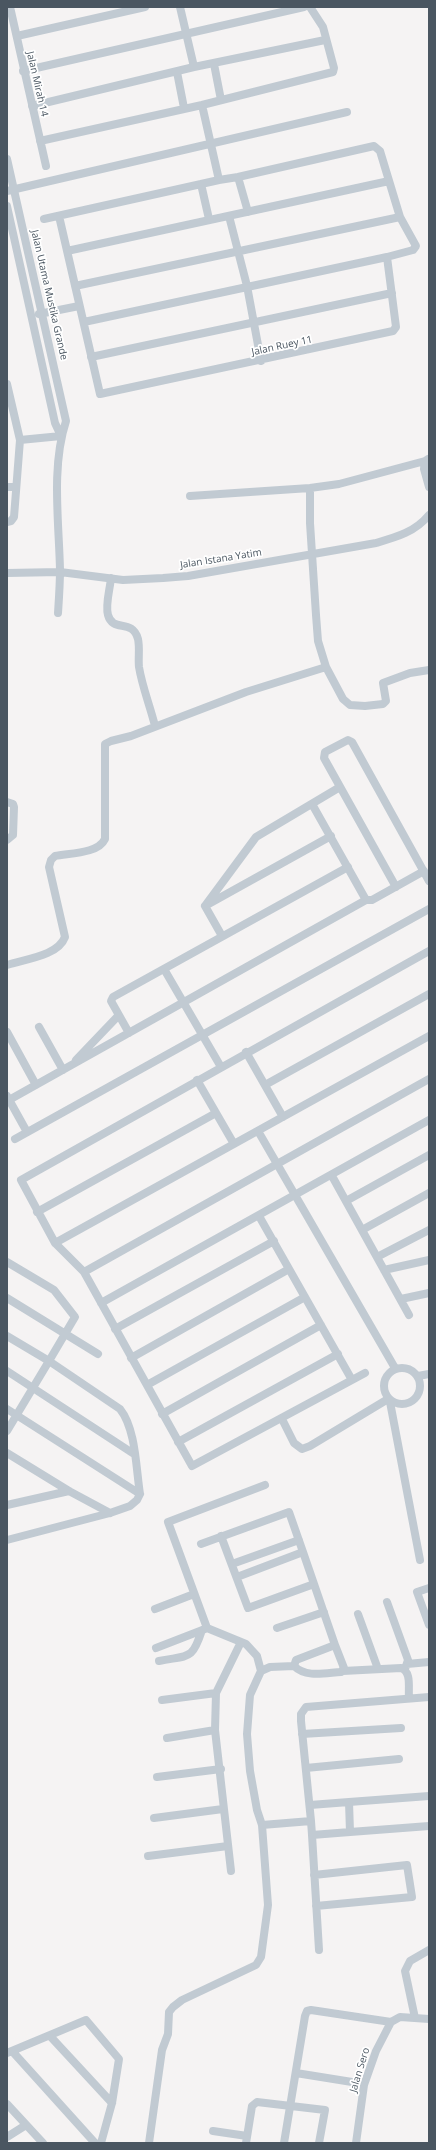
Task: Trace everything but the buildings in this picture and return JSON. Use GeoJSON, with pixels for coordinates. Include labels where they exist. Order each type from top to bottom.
{"type":"FeatureCollection","features":[{"type":"Feature","properties":{"kind":"street","name":"Jalan Mirah 14"},"geometry":{"type":"LineString","coordinates":[[10,7],[23,71],[46,166]]}},
{"type":"Feature","properties":{"kind":"street"},"geometry":{"type":"LineString","coordinates":[[17,36],[145,7]]}},
{"type":"Feature","properties":{"kind":"street"},"geometry":{"type":"LineString","coordinates":[[180,7],[194,68]]}},
{"type":"Feature","properties":{"kind":"street"},"geometry":{"type":"LineString","coordinates":[[23,71],[304,7]]}},
{"type":"Feature","properties":{"kind":"street"},"geometry":{"type":"LineString","coordinates":[[40,141],[202,105],[332,72],[334,68],[325,40],[323,27],[310,7]]}},
{"type":"Feature","properties":{"kind":"street"},"geometry":{"type":"LineString","coordinates":[[32,106],[194,68],[325,40]]}},
{"type":"Feature","properties":{"kind":"street"},"geometry":{"type":"LineString","coordinates":[[214,64],[221,100]]}},
{"type":"Feature","properties":{"kind":"street"},"geometry":{"type":"LineString","coordinates":[[177,72],[184,108]]}},
{"type":"Feature","properties":{"kind":"street"},"geometry":{"type":"LineString","coordinates":[[202,105],[219,180]]}},
{"type":"Feature","properties":{"kind":"street"},"geometry":{"type":"LineString","coordinates":[[11,190],[211,142],[347,112]]}},
{"type":"Feature","properties":{"kind":"street"},"geometry":{"type":"LineString","coordinates":[[44,218],[238,177],[374,146],[380,152],[400,217],[416,246],[413,250],[387,257],[84,322]]}},
{"type":"Feature","properties":{"kind":"street","name":"Jalan Utama Mustika Grande"},"geometry":{"type":"LineString","coordinates":[[7,158],[11,190],[43,313],[66,421],[61,436],[58,504],[60,572],[58,612]]}},
{"type":"Feature","properties":{"kind":"street"},"geometry":{"type":"LineString","coordinates":[[238,177],[248,212]]}},
{"type":"Feature","properties":{"kind":"street"},"geometry":{"type":"LineString","coordinates":[[67,251],[389,181]]}},
{"type":"Feature","properties":{"kind":"street"},"geometry":{"type":"LineString","coordinates":[[201,184],[209,219]]}},
{"type":"Feature","properties":{"kind":"street","name":"Jalan Utama Mustika Grande"},"geometry":{"type":"LineString","coordinates":[[7,206],[55,423],[61,436]]}},
{"type":"Feature","properties":{"kind":"street"},"geometry":{"type":"LineString","coordinates":[[59,216],[91,357],[392,293]]}},
{"type":"Feature","properties":{"kind":"street"},"geometry":{"type":"LineString","coordinates":[[230,216],[247,286],[261,361]]}},
{"type":"Feature","properties":{"kind":"street"},"geometry":{"type":"LineString","coordinates":[[75,286],[400,217]]}},
{"type":"Feature","properties":{"kind":"street","name":"Jalan Ruey 11"},"geometry":{"type":"LineString","coordinates":[[91,357],[100,394],[261,361],[393,331],[396,327],[387,257]]}},
{"type":"Feature","properties":{"kind":"street"},"geometry":{"type":"LineString","coordinates":[[32,315],[79,306]]}},
{"type":"Feature","properties":{"kind":"street"},"geometry":{"type":"LineString","coordinates":[[7,384],[10,417],[20,440],[14,517],[11,521],[7,522]]}},
{"type":"Feature","properties":{"kind":"street"},"geometry":{"type":"LineString","coordinates":[[20,440],[61,436]]}},
{"type":"Feature","properties":{"kind":"street"},"geometry":{"type":"LineString","coordinates":[[427,460],[424,469],[429,487]]}},
{"type":"Feature","properties":{"kind":"street"},"geometry":{"type":"LineString","coordinates":[[190,496],[310,488],[339,484],[427,460]]}},
{"type":"Feature","properties":{"kind":"street"},"geometry":{"type":"LineString","coordinates":[[7,487],[16,487]]}},
{"type":"Feature","properties":{"kind":"street"},"geometry":{"type":"LineString","coordinates":[[310,488],[311,555],[318,641],[326,667],[343,699],[350,705],[365,706],[385,703],[382,683],[410,673],[429,670]]}},
{"type":"Feature","properties":{"kind":"street","name":"Jalan Istana Yatim"},"geometry":{"type":"LineString","coordinates":[[7,573],[60,572],[123,580],[188,576],[376,543],[404,534],[414,528],[429,515]]}},
{"type":"Feature","properties":{"kind":"street"},"geometry":{"type":"LineString","coordinates":[[111,578],[108,614],[111,622],[118,625],[128,626],[134,630],[138,641],[139,666],[155,726]]}},
{"type":"Feature","properties":{"kind":"street"},"geometry":{"type":"LineString","coordinates":[[7,965],[55,950],[62,944],[65,936],[50,867],[50,860],[54,856],[96,848],[102,844],[105,839],[105,744],[131,736],[246,692],[326,667]]}},
{"type":"Feature","properties":{"kind":"street"},"geometry":{"type":"LineString","coordinates":[[396,887],[323,755],[325,752],[350,740],[429,881]]}},
{"type":"Feature","properties":{"kind":"street"},"geometry":{"type":"LineString","coordinates":[[205,906],[250,842],[340,787]]}},
{"type":"Feature","properties":{"kind":"street"},"geometry":{"type":"LineString","coordinates":[[7,802],[13,804],[14,814],[13,835],[7,840]]}},
{"type":"Feature","properties":{"kind":"street"},"geometry":{"type":"LineString","coordinates":[[312,804],[366,900]]}},
{"type":"Feature","properties":{"kind":"street"},"geometry":{"type":"LineString","coordinates":[[205,906],[331,836]]}},
{"type":"Feature","properties":{"kind":"street"},"geometry":{"type":"LineString","coordinates":[[129,1033],[118,1016],[111,1001],[113,997],[348,867]]}},
{"type":"Feature","properties":{"kind":"street"},"geometry":{"type":"LineString","coordinates":[[27,1132],[8,1098],[67,1068],[366,900],[372,900],[424,871]]}},
{"type":"Feature","properties":{"kind":"street"},"geometry":{"type":"LineString","coordinates":[[205,906],[222,936]]}},
{"type":"Feature","properties":{"kind":"street"},"geometry":{"type":"LineString","coordinates":[[15,1138],[429,909]]}},
{"type":"Feature","properties":{"kind":"street"},"geometry":{"type":"LineString","coordinates":[[365,1373],[195,1466],[190,1464],[84,1272],[55,1244],[21,1182],[22,1178],[429,951]]}},
{"type":"Feature","properties":{"kind":"street"},"geometry":{"type":"LineString","coordinates":[[164,969],[221,1067]]}},
{"type":"Feature","properties":{"kind":"street"},"geometry":{"type":"LineString","coordinates":[[265,1085],[429,994]]}},
{"type":"Feature","properties":{"kind":"street"},"geometry":{"type":"LineString","coordinates":[[67,1068],[118,1016]]}},
{"type":"Feature","properties":{"kind":"street"},"geometry":{"type":"LineString","coordinates":[[40,1027],[67,1068]]}},
{"type":"Feature","properties":{"kind":"street"},"geometry":{"type":"LineString","coordinates":[[7,1032],[36,1085]]}},
{"type":"Feature","properties":{"kind":"street"},"geometry":{"type":"LineString","coordinates":[[55,1244],[429,1036]]}},
{"type":"Feature","properties":{"kind":"street"},"geometry":{"type":"LineString","coordinates":[[246,1052],[282,1117]]}},
{"type":"Feature","properties":{"kind":"street"},"geometry":{"type":"LineString","coordinates":[[84,1272],[429,1079]]}},
{"type":"Feature","properties":{"kind":"street"},"geometry":{"type":"LineString","coordinates":[[197,1080],[234,1144]]}},
{"type":"Feature","properties":{"kind":"street"},"geometry":{"type":"LineString","coordinates":[[37,1212],[216,1113]]}},
{"type":"Feature","properties":{"kind":"street"},"geometry":{"type":"LineString","coordinates":[[101,1303],[332,1176],[429,1120]]}},
{"type":"Feature","properties":{"kind":"street"},"geometry":{"type":"LineString","coordinates":[[258,1131],[395,1368]]}},
{"type":"Feature","properties":{"kind":"street"},"geometry":{"type":"LineString","coordinates":[[346,1201],[429,1155]]}},
{"type":"Feature","properties":{"kind":"street"},"geometry":{"type":"LineString","coordinates":[[332,1176],[409,1315]]}},
{"type":"Feature","properties":{"kind":"street"},"geometry":{"type":"LineString","coordinates":[[362,1230],[429,1192]]}},
{"type":"Feature","properties":{"kind":"street"},"geometry":{"type":"LineString","coordinates":[[259,1216],[352,1380]]}},
{"type":"Feature","properties":{"kind":"street"},"geometry":{"type":"LineString","coordinates":[[377,1257],[429,1230]]}},
{"type":"Feature","properties":{"kind":"street"},"geometry":{"type":"LineString","coordinates":[[115,1329],[274,1241]]}},
{"type":"Feature","properties":{"kind":"street"},"geometry":{"type":"LineString","coordinates":[[384,1270],[429,1260]]}},
{"type":"Feature","properties":{"kind":"street"},"geometry":{"type":"LineString","coordinates":[[7,1262],[60,1295],[75,1317],[66,1335],[7,1431]]}},
{"type":"Feature","properties":{"kind":"street"},"geometry":{"type":"LineString","coordinates":[[132,1358],[289,1269]]}},
{"type":"Feature","properties":{"kind":"street"},"geometry":{"type":"LineString","coordinates":[[401,1299],[429,1293]]}},
{"type":"Feature","properties":{"kind":"street"},"geometry":{"type":"LineString","coordinates":[[147,1385],[305,1297]]}},
{"type":"Feature","properties":{"kind":"street"},"geometry":{"type":"LineString","coordinates":[[7,1298],[98,1354]]}},
{"type":"Feature","properties":{"kind":"street"},"geometry":{"type":"LineString","coordinates":[[162,1414],[321,1325]]}},
{"type":"Feature","properties":{"kind":"street"},"geometry":{"type":"LineString","coordinates":[[7,1336],[49,1361],[120,1409],[132,1433],[140,1494],[137,1500],[130,1506],[110,1513],[7,1540]]}},
{"type":"Feature","properties":{"kind":"street"},"geometry":{"type":"LineString","coordinates":[[178,1442],[338,1354]]}},
{"type":"Feature","properties":{"kind":"street"},"geometry":{"type":"LineString","coordinates":[[282,1419],[294,1442],[302,1449],[310,1446],[389,1401],[401,1404],[410,1402],[418,1395],[420,1385],[418,1376],[412,1370],[404,1367],[395,1368],[384,1379],[383,1386],[389,1401],[420,1560]]}},
{"type":"Feature","properties":{"kind":"street"},"geometry":{"type":"LineString","coordinates":[[7,1371],[134,1454]]}},
{"type":"Feature","properties":{"kind":"street"},"geometry":{"type":"LineString","coordinates":[[418,1376],[429,1374]]}},
{"type":"Feature","properties":{"kind":"street"},"geometry":{"type":"LineString","coordinates":[[420,1385],[429,1384]]}},
{"type":"Feature","properties":{"kind":"street"},"geometry":{"type":"LineString","coordinates":[[7,1408],[140,1494]]}},
{"type":"Feature","properties":{"kind":"street"},"geometry":{"type":"LineString","coordinates":[[7,1453],[68,1491],[110,1513]]}},
{"type":"Feature","properties":{"kind":"street"},"geometry":{"type":"LineString","coordinates":[[159,1660],[191,1655],[196,1650],[205,1629],[168,1522],[265,1485]]}},
{"type":"Feature","properties":{"kind":"street"},"geometry":{"type":"LineString","coordinates":[[7,1505],[68,1491]]}},
{"type":"Feature","properties":{"kind":"street"},"geometry":{"type":"LineString","coordinates":[[201,1544],[289,1512],[344,1668],[343,1671]]}},
{"type":"Feature","properties":{"kind":"street"},"geometry":{"type":"LineString","coordinates":[[221,1536],[248,1608],[314,1584]]}},
{"type":"Feature","properties":{"kind":"street"},"geometry":{"type":"LineString","coordinates":[[232,1564],[299,1540]]}},
{"type":"Feature","properties":{"kind":"street"},"geometry":{"type":"LineString","coordinates":[[237,1577],[304,1552]]}},
{"type":"Feature","properties":{"kind":"street"},"geometry":{"type":"LineString","coordinates":[[429,1588],[417,1592],[429,1625]]}},
{"type":"Feature","properties":{"kind":"street"},"geometry":{"type":"LineString","coordinates":[[155,1609],[194,1594]]}},
{"type":"Feature","properties":{"kind":"street"},"geometry":{"type":"LineString","coordinates":[[387,1602],[408,1660],[406,1667],[408,1674],[409,1698]]}},
{"type":"Feature","properties":{"kind":"street"},"geometry":{"type":"LineString","coordinates":[[277,1628],[324,1612]]}},
{"type":"Feature","properties":{"kind":"street"},"geometry":{"type":"LineString","coordinates":[[358,1614],[378,1669]]}},
{"type":"Feature","properties":{"kind":"street"},"geometry":{"type":"LineString","coordinates":[[149,2143],[162,2050],[168,2034],[169,2012],[182,2000],[256,1965],[262,1957],[268,1905],[262,1825],[255,1803],[250,1771],[247,1734],[250,1695],[261,1671],[257,1656],[246,1644],[205,1629],[156,1648]]}},
{"type":"Feature","properties":{"kind":"street"},"geometry":{"type":"LineString","coordinates":[[231,1871],[221,1769],[215,1730],[216,1693],[241,1642]]}},
{"type":"Feature","properties":{"kind":"street"},"geometry":{"type":"LineString","coordinates":[[294,1666],[296,1660],[335,1645]]}},
{"type":"Feature","properties":{"kind":"street"},"geometry":{"type":"LineString","coordinates":[[261,1671],[270,1667],[294,1666],[302,1673],[401,1668],[429,1662]]}},
{"type":"Feature","properties":{"kind":"street"},"geometry":{"type":"LineString","coordinates":[[162,1700],[216,1693]]}},
{"type":"Feature","properties":{"kind":"street"},"geometry":{"type":"LineString","coordinates":[[319,1950],[310,1805],[301,1714],[306,1707],[429,1697]]}},
{"type":"Feature","properties":{"kind":"street"},"geometry":{"type":"LineString","coordinates":[[302,1734],[401,1728]]}},
{"type":"Feature","properties":{"kind":"street"},"geometry":{"type":"LineString","coordinates":[[167,1738],[215,1730]]}},
{"type":"Feature","properties":{"kind":"street"},"geometry":{"type":"LineString","coordinates":[[306,1768],[399,1759]]}},
{"type":"Feature","properties":{"kind":"street"},"geometry":{"type":"LineString","coordinates":[[157,1777],[221,1769]]}},
{"type":"Feature","properties":{"kind":"street"},"geometry":{"type":"LineString","coordinates":[[310,1805],[429,1796]]}},
{"type":"Feature","properties":{"kind":"street"},"geometry":{"type":"LineString","coordinates":[[349,1802],[350,1832]]}},
{"type":"Feature","properties":{"kind":"street"},"geometry":{"type":"LineString","coordinates":[[154,1818],[224,1809]]}},
{"type":"Feature","properties":{"kind":"street"},"geometry":{"type":"LineString","coordinates":[[262,1825],[311,1821]]}},
{"type":"Feature","properties":{"kind":"street"},"geometry":{"type":"LineString","coordinates":[[312,1835],[429,1826]]}},
{"type":"Feature","properties":{"kind":"street"},"geometry":{"type":"LineString","coordinates":[[148,1856],[228,1846]]}},
{"type":"Feature","properties":{"kind":"street"},"geometry":{"type":"LineString","coordinates":[[314,1876],[407,1865],[412,1896],[316,1906]]}},
{"type":"Feature","properties":{"kind":"street"},"geometry":{"type":"LineString","coordinates":[[415,2018],[405,1971],[410,1961],[429,1950]]}},
{"type":"Feature","properties":{"kind":"street"},"geometry":{"type":"LineString","coordinates":[[284,2143],[305,2016],[308,2012],[311,2010],[391,2022],[400,2017],[429,2019]]}},
{"type":"Feature","properties":{"kind":"street"},"geometry":{"type":"LineString","coordinates":[[95,2143],[9,2052],[86,2020],[118,2059],[112,2103],[101,2143]]}},
{"type":"Feature","properties":{"kind":"street","name":"Jalan Sero"},"geometry":{"type":"LineString","coordinates":[[356,2143],[364,2085],[376,2051],[391,2022]]}},
{"type":"Feature","properties":{"kind":"street"},"geometry":{"type":"LineString","coordinates":[[50,2036],[112,2103]]}},
{"type":"Feature","properties":{"kind":"street"},"geometry":{"type":"LineString","coordinates":[[296,2073],[352,2082]]}},
{"type":"Feature","properties":{"kind":"street"},"geometry":{"type":"LineString","coordinates":[[213,2132],[247,2139],[252,2106],[254,2104],[264,2103],[290,2108],[326,2110],[319,2143]]}},
{"type":"Feature","properties":{"kind":"street"},"geometry":{"type":"LineString","coordinates":[[7,2104],[43,2143]]}},
{"type":"Feature","properties":{"kind":"street"},"geometry":{"type":"LineString","coordinates":[[7,2137],[26,2125]]}}]}
